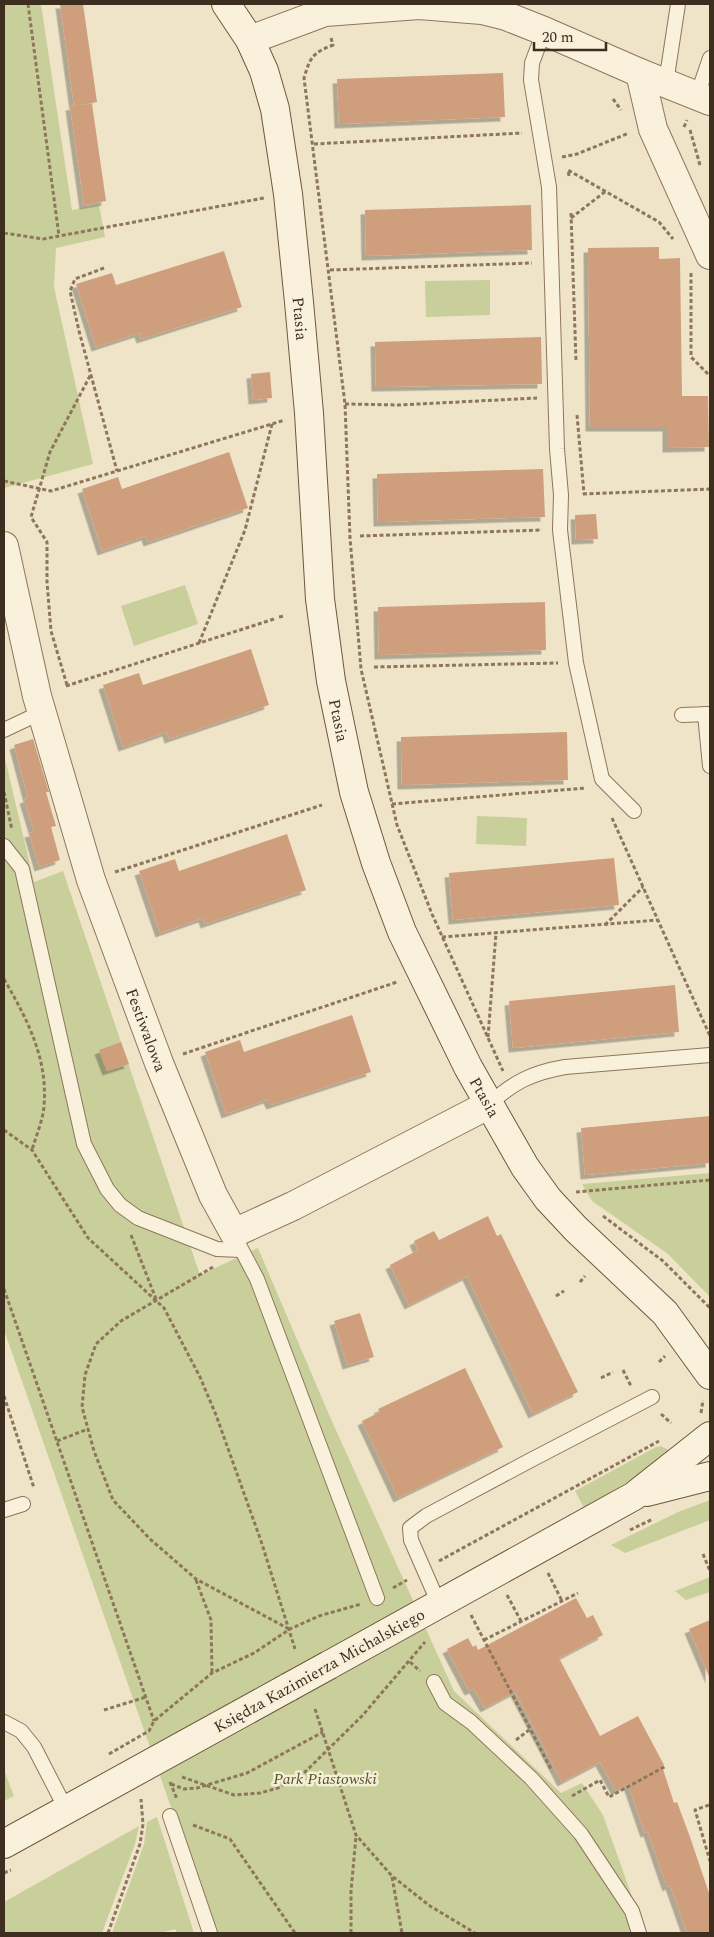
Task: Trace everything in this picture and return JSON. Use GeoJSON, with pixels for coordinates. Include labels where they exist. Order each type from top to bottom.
{"type":"FeatureCollection","features":[{"type":"Feature","properties":{"kind":"street","name":"Ptasia"},"geometry":{"type":"LineString","coordinates":[[226,4],[250,40],[264,71],[275,109],[288,194],[310,413],[320,599],[331,680],[354,792],[376,863],[402,932],[488,1105],[525,1167],[548,1198],[576,1229],[665,1312],[710,1340]]}},
{"type":"Feature","properties":{"kind":"street"},"geometry":{"type":"LineString","coordinates":[[250,40],[325,12],[419,4],[482,10],[506,16],[544,31],[640,74],[704,99]]}},
{"type":"Feature","properties":{"kind":"street"},"geometry":{"type":"LineString","coordinates":[[640,74],[653,130],[699,261]]}},
{"type":"Feature","properties":{"kind":"street","name":"Festiwalowa"},"geometry":{"type":"LineString","coordinates":[[4,546],[39,704],[91,880],[159,1063],[213,1195],[237,1241]]}},
{"type":"Feature","properties":{"kind":"street"},"geometry":{"type":"LineString","coordinates":[[237,1241],[293,1206],[488,1105]]}},
{"type":"Feature","properties":{"kind":"street","name":"Ptasia"},"geometry":{"type":"LineString","coordinates":[[665,1312],[707,1386]]}},
{"type":"Feature","properties":{"kind":"street","name":"Księdza Kazimierza Michalskiego"},"geometry":{"type":"LineString","coordinates":[[634,1496],[705,1426]]}},
{"type":"Feature","properties":{"kind":"street","name":"Księdza Kazimierza Michalskiego"},"geometry":{"type":"LineString","coordinates":[[4,1844],[634,1496],[710,1476]]}},
{"type":"Feature","properties":{"kind":"lane"},"geometry":{"type":"LineString","coordinates":[[666,83],[678,4]]}},
{"type":"Feature","properties":{"kind":"lane"},"geometry":{"type":"LineString","coordinates":[[544,31],[532,63],[531,80],[549,187],[555,398],[561,495],[560,530],[576,663],[602,779],[604,786],[634,811]]}},
{"type":"Feature","properties":{"kind":"lane"},"geometry":{"type":"LineString","coordinates":[[704,99],[710,58]]}},
{"type":"Feature","properties":{"kind":"lane"},"geometry":{"type":"LineString","coordinates":[[4,730],[39,704]]}},
{"type":"Feature","properties":{"kind":"lane"},"geometry":{"type":"LineString","coordinates":[[682,715],[708,714],[710,766]]}},
{"type":"Feature","properties":{"kind":"lane"},"geometry":{"type":"LineString","coordinates":[[4,846],[22,870],[84,1144],[107,1189],[120,1205],[138,1218],[217,1249],[237,1241],[257,1279],[377,1598]]}},
{"type":"Feature","properties":{"kind":"lane"},"geometry":{"type":"LineString","coordinates":[[488,1105],[509,1086],[542,1071],[565,1066],[710,1056]]}},
{"type":"Feature","properties":{"kind":"lane"},"geometry":{"type":"LineString","coordinates":[[439,1604],[422,1571],[410,1540],[410,1528],[426,1516],[529,1460],[652,1398]]}},
{"type":"Feature","properties":{"kind":"lane"},"geometry":{"type":"LineString","coordinates":[[4,1510],[23,1504]]}},
{"type":"Feature","properties":{"kind":"lane"},"geometry":{"type":"LineString","coordinates":[[434,1682],[445,1702],[472,1722],[531,1778],[581,1834],[632,1911],[639,1933]]}},
{"type":"Feature","properties":{"kind":"lane"},"geometry":{"type":"LineString","coordinates":[[4,1722],[21,1731],[34,1747],[66,1809]]}},
{"type":"Feature","properties":{"kind":"lane"},"geometry":{"type":"LineString","coordinates":[[170,1816],[210,1933]]}},
{"type":"Feature","properties":{"kind":"path"},"geometry":{"type":"LineString","coordinates":[[28,4],[59,236]]}},
{"type":"Feature","properties":{"kind":"path"},"geometry":{"type":"LineString","coordinates":[[325,12],[333,45],[321,50],[310,59],[304,78],[330,270],[345,404],[356,629],[361,669],[397,824],[442,937],[509,1086]]}},
{"type":"Feature","properties":{"kind":"path"},"geometry":{"type":"LineString","coordinates":[[577,154],[637,130]]}},
{"type":"Feature","properties":{"kind":"path"},"geometry":{"type":"LineString","coordinates":[[314,144],[464,135],[540,133]]}},
{"type":"Feature","properties":{"kind":"path"},"geometry":{"type":"LineString","coordinates":[[569,179],[568,170],[659,222],[678,246]]}},
{"type":"Feature","properties":{"kind":"path"},"geometry":{"type":"LineString","coordinates":[[571,218],[606,191]]}},
{"type":"Feature","properties":{"kind":"path"},"geometry":{"type":"LineString","coordinates":[[4,233],[43,239],[288,194]]}},
{"type":"Feature","properties":{"kind":"path"},"geometry":{"type":"LineString","coordinates":[[571,208],[576,367]]}},
{"type":"Feature","properties":{"kind":"path"},"geometry":{"type":"LineString","coordinates":[[699,261],[691,274],[691,357],[710,376]]}},
{"type":"Feature","properties":{"kind":"path"},"geometry":{"type":"LineString","coordinates":[[330,270],[551,262]]}},
{"type":"Feature","properties":{"kind":"path"},"geometry":{"type":"LineString","coordinates":[[104,268],[74,279],[70,291],[117,471]]}},
{"type":"Feature","properties":{"kind":"path"},"geometry":{"type":"LineString","coordinates":[[67,686],[52,630],[47,582],[47,542],[31,517],[50,452],[91,374]]}},
{"type":"Feature","properties":{"kind":"path"},"geometry":{"type":"LineString","coordinates":[[345,404],[399,405],[555,398]]}},
{"type":"Feature","properties":{"kind":"path"},"geometry":{"type":"LineString","coordinates":[[576,406],[584,494]]}},
{"type":"Feature","properties":{"kind":"path"},"geometry":{"type":"LineString","coordinates":[[4,481],[51,491],[310,413]]}},
{"type":"Feature","properties":{"kind":"path"},"geometry":{"type":"LineString","coordinates":[[199,643],[245,530],[272,424]]}},
{"type":"Feature","properties":{"kind":"path"},"geometry":{"type":"LineString","coordinates":[[561,495],[710,489]]}},
{"type":"Feature","properties":{"kind":"path"},"geometry":{"type":"LineString","coordinates":[[360,536],[560,530]]}},
{"type":"Feature","properties":{"kind":"path"},"geometry":{"type":"LineString","coordinates":[[39,704],[67,686],[274,619]]}},
{"type":"Feature","properties":{"kind":"path"},"geometry":{"type":"LineString","coordinates":[[374,667],[576,663]]}},
{"type":"Feature","properties":{"kind":"path"},"geometry":{"type":"LineString","coordinates":[[392,804],[604,786],[643,887],[710,1036]]}},
{"type":"Feature","properties":{"kind":"path"},"geometry":{"type":"LineString","coordinates":[[91,880],[322,805]]}},
{"type":"Feature","properties":{"kind":"path"},"geometry":{"type":"LineString","coordinates":[[605,926],[643,887]]}},
{"type":"Feature","properties":{"kind":"path"},"geometry":{"type":"LineString","coordinates":[[442,937],[605,926],[658,920]]}},
{"type":"Feature","properties":{"kind":"path"},"geometry":{"type":"LineString","coordinates":[[488,1038],[496,933]]}},
{"type":"Feature","properties":{"kind":"path"},"geometry":{"type":"LineString","coordinates":[[4,979],[26,1017],[43,1065],[44,1107],[32,1150]]}},
{"type":"Feature","properties":{"kind":"path"},"geometry":{"type":"LineString","coordinates":[[159,1063],[394,983]]}},
{"type":"Feature","properties":{"kind":"path"},"geometry":{"type":"LineString","coordinates":[[4,1130],[32,1150],[88,1238],[164,1308],[200,1377],[216,1416],[290,1629],[295,1649]]}},
{"type":"Feature","properties":{"kind":"path"},"geometry":{"type":"LineString","coordinates":[[576,1192],[710,1180]]}},
{"type":"Feature","properties":{"kind":"path"},"geometry":{"type":"LineString","coordinates":[[570,1184],[580,1197]]}},
{"type":"Feature","properties":{"kind":"path"},"geometry":{"type":"LineString","coordinates":[[120,1205],[156,1300]]}},
{"type":"Feature","properties":{"kind":"path"},"geometry":{"type":"LineString","coordinates":[[599,1214],[663,1260],[710,1308]]}},
{"type":"Feature","properties":{"kind":"path"},"geometry":{"type":"LineString","coordinates":[[237,1241],[156,1300],[121,1321],[96,1344],[82,1390],[82,1407],[112,1500],[150,1539],[196,1579],[290,1629]]}},
{"type":"Feature","properties":{"kind":"path"},"geometry":{"type":"LineString","coordinates":[[580,1282],[585,1276]]}},
{"type":"Feature","properties":{"kind":"path"},"geometry":{"type":"LineString","coordinates":[[4,1289],[154,1721]]}},
{"type":"Feature","properties":{"kind":"path"},"geometry":{"type":"LineString","coordinates":[[556,1296],[564,1291]]}},
{"type":"Feature","properties":{"kind":"path"},"geometry":{"type":"LineString","coordinates":[[601,1378],[613,1372]]}},
{"type":"Feature","properties":{"kind":"path"},"geometry":{"type":"LineString","coordinates":[[705,1426],[707,1386]]}},
{"type":"Feature","properties":{"kind":"path"},"geometry":{"type":"LineString","coordinates":[[4,1396],[37,1499],[23,1504]]}},
{"type":"Feature","properties":{"kind":"path"},"geometry":{"type":"LineString","coordinates":[[664,1419],[671,1423]]}},
{"type":"Feature","properties":{"kind":"path"},"geometry":{"type":"LineString","coordinates":[[57,1441],[88,1429]]}},
{"type":"Feature","properties":{"kind":"path"},"geometry":{"type":"LineString","coordinates":[[422,1571],[662,1440]]}},
{"type":"Feature","properties":{"kind":"path"},"geometry":{"type":"LineString","coordinates":[[624,1533],[657,1517]]}},
{"type":"Feature","properties":{"kind":"path"},"geometry":{"type":"LineString","coordinates":[[703,1554],[710,1572]]}},
{"type":"Feature","properties":{"kind":"path"},"geometry":{"type":"LineString","coordinates":[[540,1577],[554,1569]]}},
{"type":"Feature","properties":{"kind":"path"},"geometry":{"type":"LineString","coordinates":[[548,1572],[562,1601]]}},
{"type":"Feature","properties":{"kind":"path"},"geometry":{"type":"LineString","coordinates":[[196,1579],[211,1620],[212,1673]]}},
{"type":"Feature","properties":{"kind":"path"},"geometry":{"type":"LineString","coordinates":[[500,1598],[515,1590]]}},
{"type":"Feature","properties":{"kind":"path"},"geometry":{"type":"LineString","coordinates":[[484,1640],[578,1593]]}},
{"type":"Feature","properties":{"kind":"path"},"geometry":{"type":"LineString","coordinates":[[507,1594],[521,1621]]}},
{"type":"Feature","properties":{"kind":"path"},"geometry":{"type":"LineString","coordinates":[[478,1610],[469,1615],[484,1640],[553,1773]]}},
{"type":"Feature","properties":{"kind":"path"},"geometry":{"type":"LineString","coordinates":[[106,1756],[149,1731],[154,1721],[212,1673],[254,1653],[290,1629]]}},
{"type":"Feature","properties":{"kind":"path"},"geometry":{"type":"LineString","coordinates":[[322,1732],[247,1773],[203,1786],[184,1789],[170,1784],[175,1776],[185,1777],[203,1786],[234,1795],[260,1793],[278,1788],[304,1774],[362,1716],[426,1641]]}},
{"type":"Feature","properties":{"kind":"path"},"geometry":{"type":"LineString","coordinates":[[104,1710],[146,1697]]}},
{"type":"Feature","properties":{"kind":"path"},"geometry":{"type":"LineString","coordinates":[[314,1709],[356,1835],[392,1876],[430,1906],[475,1933]]}},
{"type":"Feature","properties":{"kind":"path"},"geometry":{"type":"LineString","coordinates":[[568,1798],[600,1780],[609,1796],[666,1766]]}},
{"type":"Feature","properties":{"kind":"path"},"geometry":{"type":"LineString","coordinates":[[108,1933],[140,1844],[143,1824],[141,1799]]}},
{"type":"Feature","properties":{"kind":"path"},"geometry":{"type":"LineString","coordinates":[[709,1805],[694,1810],[710,1861]]}},
{"type":"Feature","properties":{"kind":"path"},"geometry":{"type":"LineString","coordinates":[[186,1822],[230,1839],[295,1933]]}},
{"type":"Feature","properties":{"kind":"path"},"geometry":{"type":"LineString","coordinates":[[351,1933],[351,1891],[356,1835]]}},
{"type":"Feature","properties":{"kind":"path"},"geometry":{"type":"LineString","coordinates":[[392,1876],[402,1933]]}},
{"type":"Feature","properties":{"kind":"green space"},"geometry":{"type":"Polygon","coordinates":[[[4,4],[41,4],[72,210],[99,205],[105,237],[56,248],[54,287],[93,464],[4,488],[4,4]]]}},
{"type":"Feature","properties":{"kind":"green space"},"geometry":{"type":"Polygon","coordinates":[[[490,280],[490,315],[426,317],[425,281],[490,280]]]}},
{"type":"Feature","properties":{"kind":"green space"},"geometry":{"type":"Polygon","coordinates":[[[185,585],[198,624],[134,646],[121,606],[185,585]]]}},
{"type":"Feature","properties":{"kind":"green space","name":"Park Piastowski"},"geometry":{"type":"Polygon","coordinates":[[[4,754],[34,882],[63,871],[200,1275],[258,1248],[330,1417],[454,1691],[561,1793],[582,1783],[603,1815],[645,1933],[215,1933],[4,1330],[4,754]]]}},
{"type":"Feature","properties":{"kind":"green space"},"geometry":{"type":"Polygon","coordinates":[[[477,816],[527,818],[526,846],[476,844],[477,816]]]}},
{"type":"Feature","properties":{"kind":"green space"},"geometry":{"type":"Polygon","coordinates":[[[710,1173],[710,1297],[668,1254],[592,1201],[582,1184],[710,1173]]]}},
{"type":"Feature","properties":{"kind":"green space"},"geometry":{"type":"Polygon","coordinates":[[[661,1446],[672,1454],[585,1508],[583,1506],[575,1491],[661,1446]]]}},
{"type":"Feature","properties":{"kind":"green space"},"geometry":{"type":"Polygon","coordinates":[[[710,1500],[710,1520],[625,1553],[611,1545],[678,1512],[710,1500]]]}},
{"type":"Feature","properties":{"kind":"green space"},"geometry":{"type":"Polygon","coordinates":[[[710,1577],[710,1592],[686,1600],[675,1591],[710,1577]]]}},
{"type":"Feature","properties":{"kind":"green space"},"geometry":{"type":"Polygon","coordinates":[[[4,1770],[14,1796],[4,1801],[4,1770]]]}},
{"type":"Feature","properties":{"kind":"green space"},"geometry":{"type":"Polygon","coordinates":[[[157,1817],[194,1933],[177,1933],[175,1929],[160,1933],[112,1933],[144,1844],[147,1822],[157,1817]]]}},
{"type":"Feature","properties":{"kind":"green space"},"geometry":{"type":"Polygon","coordinates":[[[139,1826],[135,1844],[102,1933],[4,1933],[4,1902],[139,1826]]]}},
{"type":"Feature","properties":{"kind":"building"},"geometry":{"type":"Polygon","coordinates":[[[60,4],[83,4],[97,102],[74,106],[60,4]]]}},
{"type":"Feature","properties":{"kind":"building"},"geometry":{"type":"Polygon","coordinates":[[[503,73],[505,117],[339,124],[337,79],[503,73]]]}},
{"type":"Feature","properties":{"kind":"building"},"geometry":{"type":"Polygon","coordinates":[[[92,104],[106,201],[84,205],[70,106],[92,104]]]}},
{"type":"Feature","properties":{"kind":"building"},"geometry":{"type":"Polygon","coordinates":[[[531,205],[532,250],[366,256],[365,210],[531,205]]]}},
{"type":"Feature","properties":{"kind":"building"},"geometry":{"type":"Polygon","coordinates":[[[659,247],[659,259],[680,258],[682,396],[708,396],[709,447],[667,448],[667,427],[590,427],[588,248],[659,247]]]}},
{"type":"Feature","properties":{"kind":"building"},"geometry":{"type":"Polygon","coordinates":[[[224,251],[242,307],[141,339],[139,333],[96,347],[76,284],[112,273],[116,285],[224,251]]]}},
{"type":"Feature","properties":{"kind":"building"},"geometry":{"type":"Polygon","coordinates":[[[541,337],[542,384],[376,387],[375,342],[541,337]]]}},
{"type":"Feature","properties":{"kind":"building"},"geometry":{"type":"Polygon","coordinates":[[[270,372],[272,398],[253,400],[251,374],[270,372]]]}},
{"type":"Feature","properties":{"kind":"building"},"geometry":{"type":"Polygon","coordinates":[[[229,452],[248,508],[148,542],[146,536],[102,551],[82,489],[118,477],[122,489],[229,452]]]}},
{"type":"Feature","properties":{"kind":"building"},"geometry":{"type":"Polygon","coordinates":[[[543,469],[545,517],[378,522],[377,474],[543,469]]]}},
{"type":"Feature","properties":{"kind":"building"},"geometry":{"type":"Polygon","coordinates":[[[596,514],[598,539],[576,540],[575,515],[596,514]]]}},
{"type":"Feature","properties":{"kind":"building"},"geometry":{"type":"Polygon","coordinates":[[[545,602],[546,650],[379,655],[378,607],[545,602]]]}},
{"type":"Feature","properties":{"kind":"building"},"geometry":{"type":"Polygon","coordinates":[[[251,649],[269,705],[169,739],[167,732],[123,747],[103,685],[139,673],[143,685],[251,649]]]}},
{"type":"Feature","properties":{"kind":"building"},"geometry":{"type":"Polygon","coordinates":[[[567,732],[568,780],[402,785],[401,737],[567,732]]]}},
{"type":"Feature","properties":{"kind":"building"},"geometry":{"type":"Polygon","coordinates":[[[33,739],[49,792],[46,792],[56,826],[51,827],[60,860],[39,867],[29,833],[34,832],[24,799],[28,798],[14,745],[33,739]]]}},
{"type":"Feature","properties":{"kind":"building"},"geometry":{"type":"Polygon","coordinates":[[[287,834],[306,890],[205,924],[203,918],[160,933],[139,871],[175,859],[179,871],[287,834]]]}},
{"type":"Feature","properties":{"kind":"building"},"geometry":{"type":"Polygon","coordinates":[[[614,858],[619,905],[453,920],[449,873],[614,858]]]}},
{"type":"Feature","properties":{"kind":"building"},"geometry":{"type":"Polygon","coordinates":[[[675,985],[679,1032],[513,1048],[509,1001],[675,985]]]}},
{"type":"Feature","properties":{"kind":"building"},"geometry":{"type":"Polygon","coordinates":[[[352,1015],[371,1072],[271,1105],[268,1099],[226,1114],[205,1052],[240,1040],[244,1052],[352,1015]]]}},
{"type":"Feature","properties":{"kind":"building"},"geometry":{"type":"Polygon","coordinates":[[[121,1042],[129,1064],[107,1071],[99,1050],[121,1042]]]}},
{"type":"Feature","properties":{"kind":"building"},"geometry":{"type":"Polygon","coordinates":[[[710,1116],[710,1163],[585,1175],[581,1128],[710,1116]]]}},
{"type":"Feature","properties":{"kind":"building"},"geometry":{"type":"Polygon","coordinates":[[[488,1216],[497,1236],[501,1234],[578,1392],[533,1414],[467,1276],[409,1305],[390,1265],[418,1250],[414,1241],[434,1231],[439,1240],[488,1216]]]}},
{"type":"Feature","properties":{"kind":"building"},"geometry":{"type":"Polygon","coordinates":[[[360,1313],[374,1357],[347,1365],[334,1321],[360,1313]]]}},
{"type":"Feature","properties":{"kind":"building"},"geometry":{"type":"Polygon","coordinates":[[[465,1368],[503,1447],[398,1498],[362,1421],[380,1412],[378,1409],[465,1368]]]}},
{"type":"Feature","properties":{"kind":"building"},"geometry":{"type":"Polygon","coordinates":[[[576,1598],[587,1618],[593,1615],[603,1635],[559,1658],[600,1736],[638,1716],[664,1765],[662,1766],[674,1803],[677,1802],[710,1896],[710,1933],[687,1933],[670,1885],[667,1887],[648,1832],[645,1833],[628,1784],[616,1791],[600,1762],[562,1782],[515,1692],[485,1708],[474,1689],[469,1691],[447,1649],[468,1638],[473,1647],[476,1645],[478,1650],[576,1598]]]}},
{"type":"Feature","properties":{"kind":"building"},"geometry":{"type":"Polygon","coordinates":[[[710,1620],[710,1679],[689,1629],[710,1620]]]}}]}
